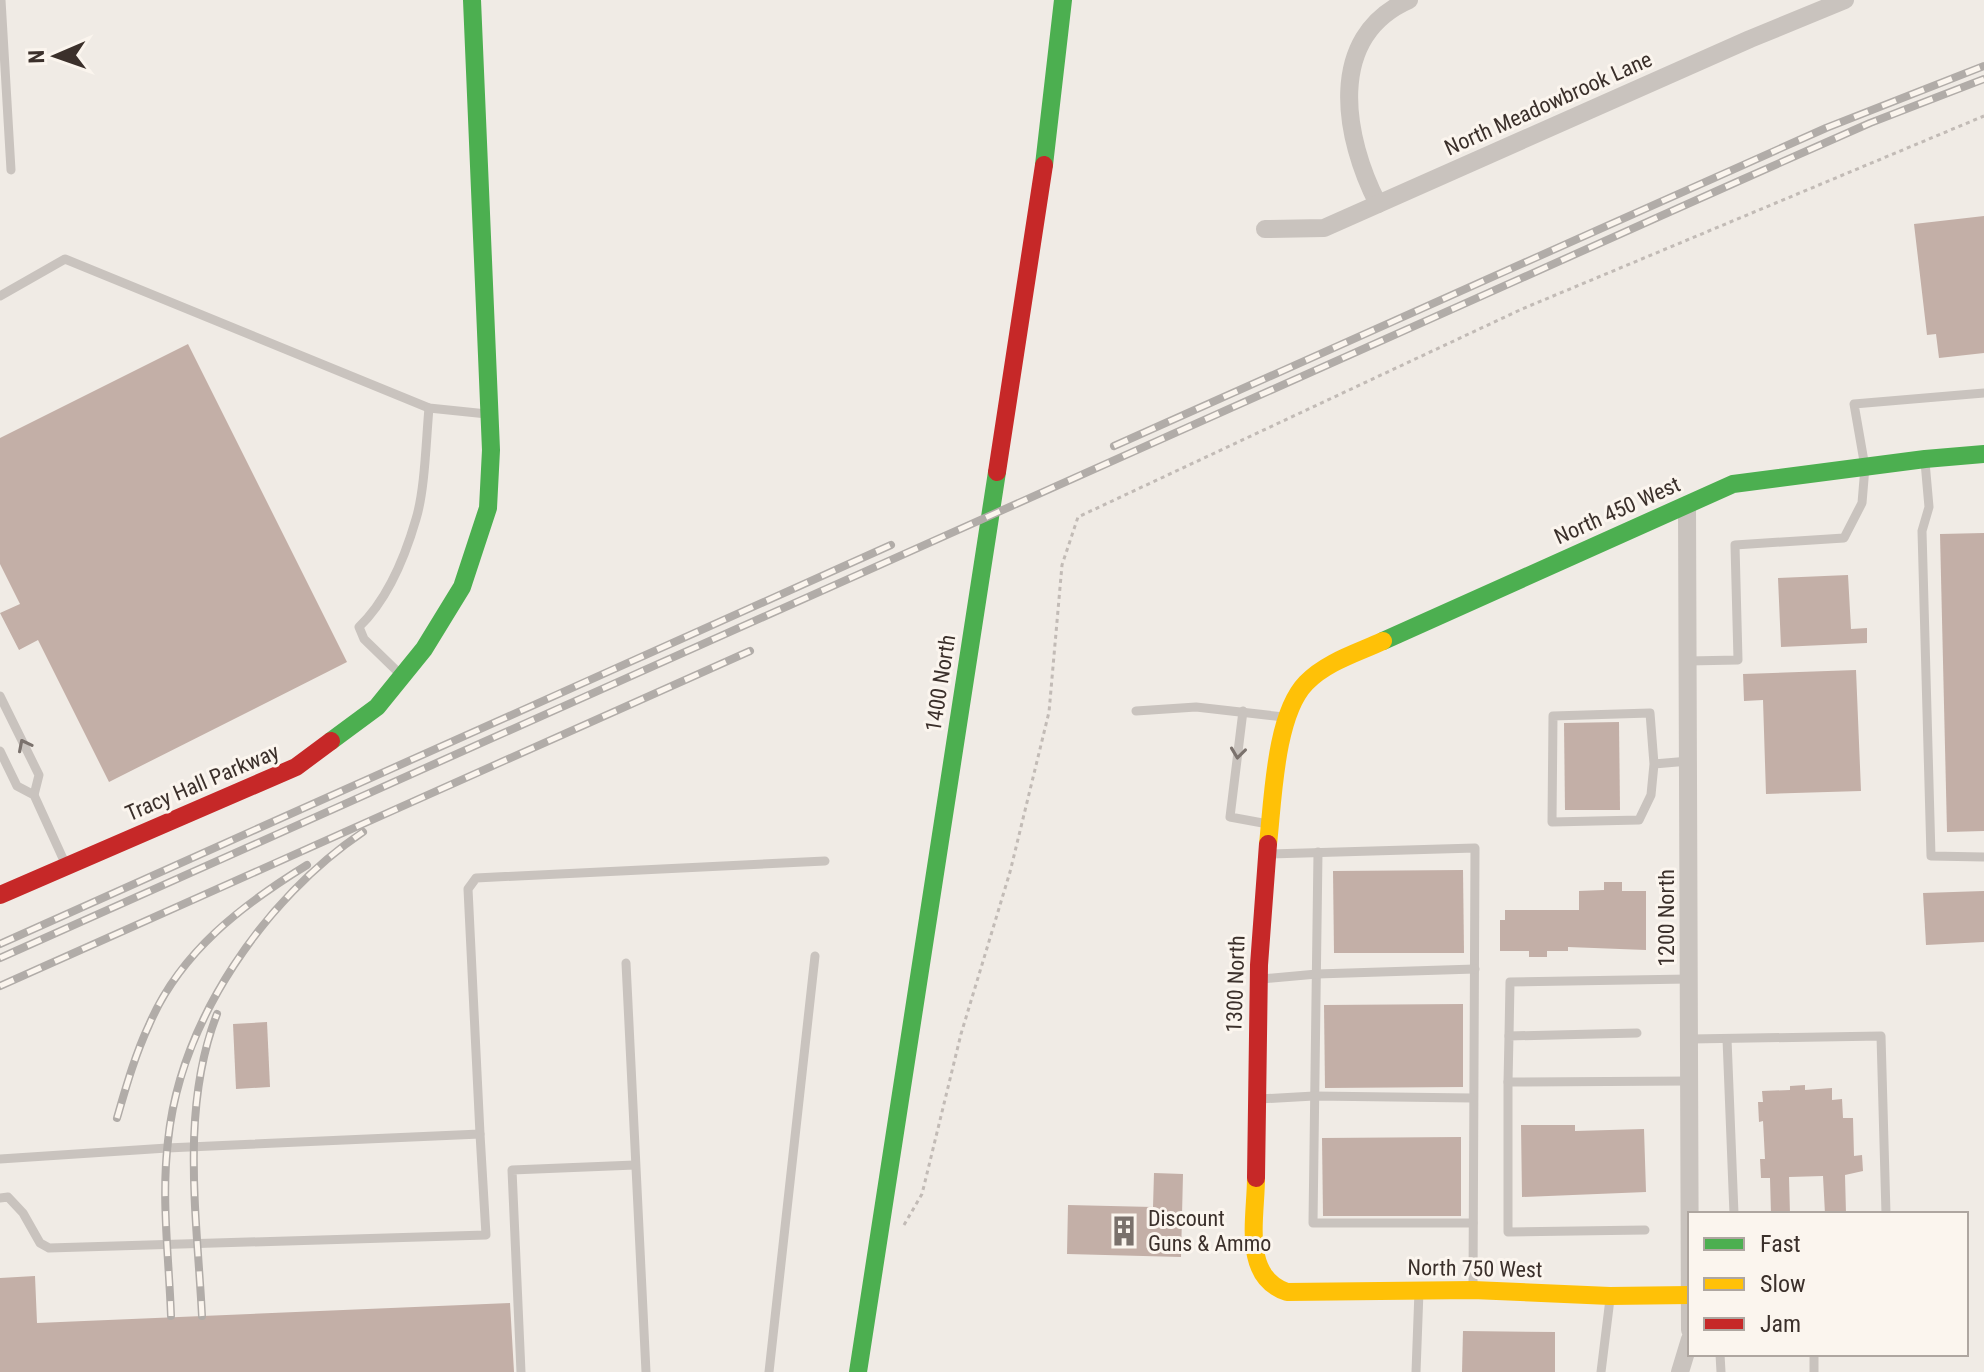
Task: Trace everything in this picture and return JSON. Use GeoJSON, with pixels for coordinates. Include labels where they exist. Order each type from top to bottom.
{"type":"FeatureCollection","features":[{"type":"Feature","properties":{"kind":"street","name":"Tracy Hall Parkway"},"geometry":{"type":"LineString","coordinates":[[0,895],[296,767],[377,707],[424,649],[462,587],[488,508],[491,414],[472,0]]}},
{"type":"Feature","properties":{"kind":"street","name":"1400 North"},"geometry":{"type":"LineString","coordinates":[[858,1372],[1047,145],[1063,0]]}},
{"type":"Feature","properties":{"kind":"street"},"geometry":{"type":"LineString","coordinates":[[1378,204],[1353,141],[1350,108],[1352,61],[1378,20],[1409,0]]}},
{"type":"Feature","properties":{"kind":"street","name":"North Meadowbrook Lane"},"geometry":{"type":"LineString","coordinates":[[1265,229],[1324,228],[1845,0]]}},
{"type":"Feature","properties":{"kind":"street","name":"North 450 West"},"geometry":{"type":"LineString","coordinates":[[1297,693],[1308,680],[1339,661],[1733,484],[1984,454]]}},
{"type":"Feature","properties":{"kind":"street","name":"1200 North"},"geometry":{"type":"LineString","coordinates":[[1687,505],[1690,1212]]}},
{"type":"Feature","properties":{"kind":"street","name":"1300 North"},"geometry":{"type":"LineString","coordinates":[[1263,1279],[1256,1266],[1255,1250],[1258,979],[1270,824],[1288,718],[1297,693]]}},
{"type":"Feature","properties":{"kind":"street","name":"North 750 West"},"geometry":{"type":"LineString","coordinates":[[1263,1279],[1274,1288],[1287,1292],[1473,1290],[1610,1296],[1688,1295]]}},
{"type":"Feature","properties":{"kind":"street"},"geometry":{"type":"LineString","coordinates":[[1680,1372],[1688,1346]]}},
{"type":"Feature","properties":{"kind":"lane"},"geometry":{"type":"LineString","coordinates":[[1,0],[11,170]]}},
{"type":"Feature","properties":{"kind":"lane"},"geometry":{"type":"LineString","coordinates":[[0,296],[65,259],[429,408],[491,414]]}},
{"type":"Feature","properties":{"kind":"lane"},"geometry":{"type":"LineString","coordinates":[[1688,661],[1738,660],[1735,545],[1844,538],[1862,503],[1865,467],[1854,404],[1984,393]]}},
{"type":"Feature","properties":{"kind":"lane"},"geometry":{"type":"LineString","coordinates":[[402,676],[364,639],[359,627],[375,612],[399,565],[417,517],[429,408]]}},
{"type":"Feature","properties":{"kind":"lane"},"geometry":{"type":"LineString","coordinates":[[1925,459],[1929,507],[1922,531],[1931,856],[1984,857]]}},
{"type":"Feature","properties":{"kind":"lane"},"geometry":{"type":"LineString","coordinates":[[0,696],[39,775],[34,795]]}},
{"type":"Feature","properties":{"kind":"lane"},"geometry":{"type":"LineString","coordinates":[[1136,711],[1196,707],[1288,718]]}},
{"type":"Feature","properties":{"kind":"lane"},"geometry":{"type":"LineString","coordinates":[[1243,711],[1230,817],[1270,824]]}},
{"type":"Feature","properties":{"kind":"lane"},"geometry":{"type":"LineString","coordinates":[[1650,713],[1654,764],[1651,795],[1639,820],[1552,822],[1553,716],[1650,713]]}},
{"type":"Feature","properties":{"kind":"lane"},"geometry":{"type":"LineString","coordinates":[[0,751],[17,786],[34,795],[67,866]]}},
{"type":"Feature","properties":{"kind":"lane"},"geometry":{"type":"LineString","coordinates":[[1654,764],[1689,761]]}},
{"type":"Feature","properties":{"kind":"lane"},"geometry":{"type":"LineString","coordinates":[[1266,854],[1475,848],[1473,1290]]}},
{"type":"Feature","properties":{"kind":"lane"},"geometry":{"type":"LineString","coordinates":[[1318,852],[1313,1223],[1473,1223]]}},
{"type":"Feature","properties":{"kind":"lane"},"geometry":{"type":"LineString","coordinates":[[0,1198],[8,1197],[23,1213],[40,1243],[49,1248],[486,1235],[468,889],[476,878],[825,861]]}},
{"type":"Feature","properties":{"kind":"lane"},"geometry":{"type":"LineString","coordinates":[[769,1372],[815,956]]}},
{"type":"Feature","properties":{"kind":"lane"},"geometry":{"type":"LineString","coordinates":[[626,963],[646,1372]]}},
{"type":"Feature","properties":{"kind":"lane"},"geometry":{"type":"LineString","coordinates":[[1258,979],[1475,969]]}},
{"type":"Feature","properties":{"kind":"lane"},"geometry":{"type":"LineString","coordinates":[[1645,1230],[1508,1232],[1510,982],[1690,979]]}},
{"type":"Feature","properties":{"kind":"lane"},"geometry":{"type":"LineString","coordinates":[[1509,1036],[1637,1033]]}},
{"type":"Feature","properties":{"kind":"lane"},"geometry":{"type":"LineString","coordinates":[[1691,1039],[1881,1036],[1886,1212]]}},
{"type":"Feature","properties":{"kind":"lane"},"geometry":{"type":"LineString","coordinates":[[1727,1039],[1734,1212]]}},
{"type":"Feature","properties":{"kind":"lane"},"geometry":{"type":"LineString","coordinates":[[1508,1082],[1691,1081]]}},
{"type":"Feature","properties":{"kind":"lane"},"geometry":{"type":"LineString","coordinates":[[1257,1099],[1314,1096],[1472,1098]]}},
{"type":"Feature","properties":{"kind":"lane"},"geometry":{"type":"LineString","coordinates":[[0,1159],[181,1147],[480,1134]]}},
{"type":"Feature","properties":{"kind":"lane"},"geometry":{"type":"LineString","coordinates":[[521,1372],[512,1170],[635,1165]]}},
{"type":"Feature","properties":{"kind":"lane"},"geometry":{"type":"LineString","coordinates":[[1416,1372],[1419,1291]]}},
{"type":"Feature","properties":{"kind":"lane"},"geometry":{"type":"LineString","coordinates":[[1601,1372],[1610,1296]]}},
{"type":"Feature","properties":{"kind":"path"},"geometry":{"type":"LineString","coordinates":[[901,1230],[922,1194],[961,1034],[1010,872],[1049,712],[1062,565],[1078,517],[1522,309],[1984,116]]}},
{"type":"Feature","properties":{"kind":"building"},"geometry":{"type":"Polygon","coordinates":[[[1984,216],[1984,353],[1939,358],[1936,334],[1927,335],[1914,224],[1984,216]]]}},
{"type":"Feature","properties":{"kind":"building"},"geometry":{"type":"Polygon","coordinates":[[[188,344],[347,662],[109,782],[38,640],[19,650],[0,613],[20,604],[0,564],[0,438],[188,344]]]}},
{"type":"Feature","properties":{"kind":"building"},"geometry":{"type":"Polygon","coordinates":[[[1984,533],[1984,831],[1947,832],[1940,534],[1984,533]]]}},
{"type":"Feature","properties":{"kind":"building"},"geometry":{"type":"Polygon","coordinates":[[[1848,575],[1851,629],[1867,628],[1867,643],[1781,647],[1778,578],[1848,575]]]}},
{"type":"Feature","properties":{"kind":"building"},"geometry":{"type":"Polygon","coordinates":[[[1856,670],[1861,791],[1766,794],[1763,700],[1744,701],[1743,674],[1856,670]]]}},
{"type":"Feature","properties":{"kind":"building"},"geometry":{"type":"Polygon","coordinates":[[[1619,722],[1620,810],[1565,810],[1564,723],[1619,722]]]}},
{"type":"Feature","properties":{"kind":"building"},"geometry":{"type":"Polygon","coordinates":[[[1463,870],[1464,953],[1334,953],[1333,871],[1463,870]]]}},
{"type":"Feature","properties":{"kind":"building"},"geometry":{"type":"Polygon","coordinates":[[[1604,882],[1622,882],[1622,891],[1646,891],[1646,950],[1568,947],[1568,951],[1547,951],[1547,957],[1529,957],[1529,951],[1500,951],[1500,920],[1505,920],[1505,910],[1579,910],[1579,891],[1604,890],[1604,882]]]}},
{"type":"Feature","properties":{"kind":"building"},"geometry":{"type":"Polygon","coordinates":[[[1984,891],[1984,942],[1926,945],[1923,893],[1984,891]]]}},
{"type":"Feature","properties":{"kind":"building"},"geometry":{"type":"Polygon","coordinates":[[[1463,1004],[1463,1087],[1325,1088],[1324,1005],[1463,1004]]]}},
{"type":"Feature","properties":{"kind":"building"},"geometry":{"type":"Polygon","coordinates":[[[267,1022],[270,1087],[236,1089],[233,1024],[267,1022]]]}},
{"type":"Feature","properties":{"kind":"building"},"geometry":{"type":"Polygon","coordinates":[[[1805,1085],[1805,1090],[1832,1088],[1832,1100],[1842,1099],[1843,1118],[1853,1118],[1854,1156],[1862,1155],[1863,1171],[1845,1175],[1846,1212],[1825,1212],[1823,1176],[1789,1177],[1790,1212],[1771,1212],[1770,1178],[1761,1178],[1760,1159],[1765,1159],[1763,1121],[1759,1122],[1758,1102],[1763,1102],[1762,1091],[1790,1090],[1790,1086],[1805,1085]]]}},
{"type":"Feature","properties":{"kind":"building"},"geometry":{"type":"Polygon","coordinates":[[[1521,1125],[1575,1125],[1575,1131],[1644,1129],[1646,1192],[1522,1197],[1521,1125]]]}},
{"type":"Feature","properties":{"kind":"building"},"geometry":{"type":"Polygon","coordinates":[[[1461,1137],[1461,1216],[1323,1216],[1322,1138],[1461,1137]]]}},
{"type":"Feature","properties":{"kind":"building","name":"Discount Guns & Ammo"},"geometry":{"type":"Polygon","coordinates":[[[1154,1173],[1183,1174],[1181,1257],[1067,1254],[1068,1205],[1153,1207],[1154,1173]]]}},
{"type":"Feature","properties":{"kind":"building"},"geometry":{"type":"Polygon","coordinates":[[[35,1276],[37,1323],[510,1303],[514,1372],[0,1372],[0,1278],[35,1276]]]}},
{"type":"Feature","properties":{"kind":"building"},"geometry":{"type":"Polygon","coordinates":[[[1463,1331],[1555,1332],[1555,1372],[1462,1372],[1463,1331]]]}},
{"type":"Feature","properties":{"kind":"railway"},"geometry":{"type":"LineString","coordinates":[[1114,446],[1826,128],[1984,66]]}},
{"type":"Feature","properties":{"kind":"railway"},"geometry":{"type":"LineString","coordinates":[[0,958],[1739,181],[1870,123],[1984,79]]}},
{"type":"Feature","properties":{"kind":"railway"},"geometry":{"type":"LineString","coordinates":[[0,944],[891,545]]}},
{"type":"Feature","properties":{"kind":"railway"},"geometry":{"type":"LineString","coordinates":[[0,986],[750,651]]}},
{"type":"Feature","properties":{"kind":"railway"},"geometry":{"type":"LineString","coordinates":[[171,1316],[165,1207],[166,1163],[176,1096],[190,1051],[209,1008],[233,966],[261,927],[327,859],[363,832]]}},
{"type":"Feature","properties":{"kind":"railway"},"geometry":{"type":"LineString","coordinates":[[117,1118],[144,1036],[178,975],[195,953],[237,914],[307,865]]}},
{"type":"Feature","properties":{"kind":"railway"},"geometry":{"type":"LineString","coordinates":[[202,1316],[195,1202],[195,1125],[198,1087],[217,1014]]}},
{"type":"Feature","properties":{"kind":"traffic: fast"},"geometry":{"type":"LineString","coordinates":[[331,741],[377,707],[424,649],[462,587],[488,508],[491,450],[472,0]]}},
{"type":"Feature","properties":{"kind":"traffic: fast"},"geometry":{"type":"LineString","coordinates":[[1044,165],[1063,0]]}},
{"type":"Feature","properties":{"kind":"traffic: fast"},"geometry":{"type":"LineString","coordinates":[[1383,641],[1733,484],[1984,454]]}},
{"type":"Feature","properties":{"kind":"traffic: fast"},"geometry":{"type":"LineString","coordinates":[[858,1372],[997,472]]}},
{"type":"Feature","properties":{"kind":"traffic: slow"},"geometry":{"type":"LineString","coordinates":[[1268,844],[1277,759],[1296,697],[1306,683],[1323,669],[1383,641]]}},
{"type":"Feature","properties":{"kind":"traffic: slow"},"geometry":{"type":"LineString","coordinates":[[1256,1178],[1254,1244],[1257,1260],[1272,1284],[1287,1292],[1473,1290],[1610,1296],[1688,1295]]}},
{"type":"Feature","properties":{"kind":"traffic: jam"},"geometry":{"type":"LineString","coordinates":[[997,472],[1044,165]]}},
{"type":"Feature","properties":{"kind":"traffic: jam"},"geometry":{"type":"LineString","coordinates":[[0,895],[296,767],[331,741]]}},
{"type":"Feature","properties":{"kind":"traffic: jam"},"geometry":{"type":"LineString","coordinates":[[1256,1178],[1259,965],[1268,844]]}},
{"type":"Feature","properties":{"kind":"place","name":"Discount Guns & Ammo"},"geometry":{"type":"Point","coordinates":[1124,1231]}}]}
